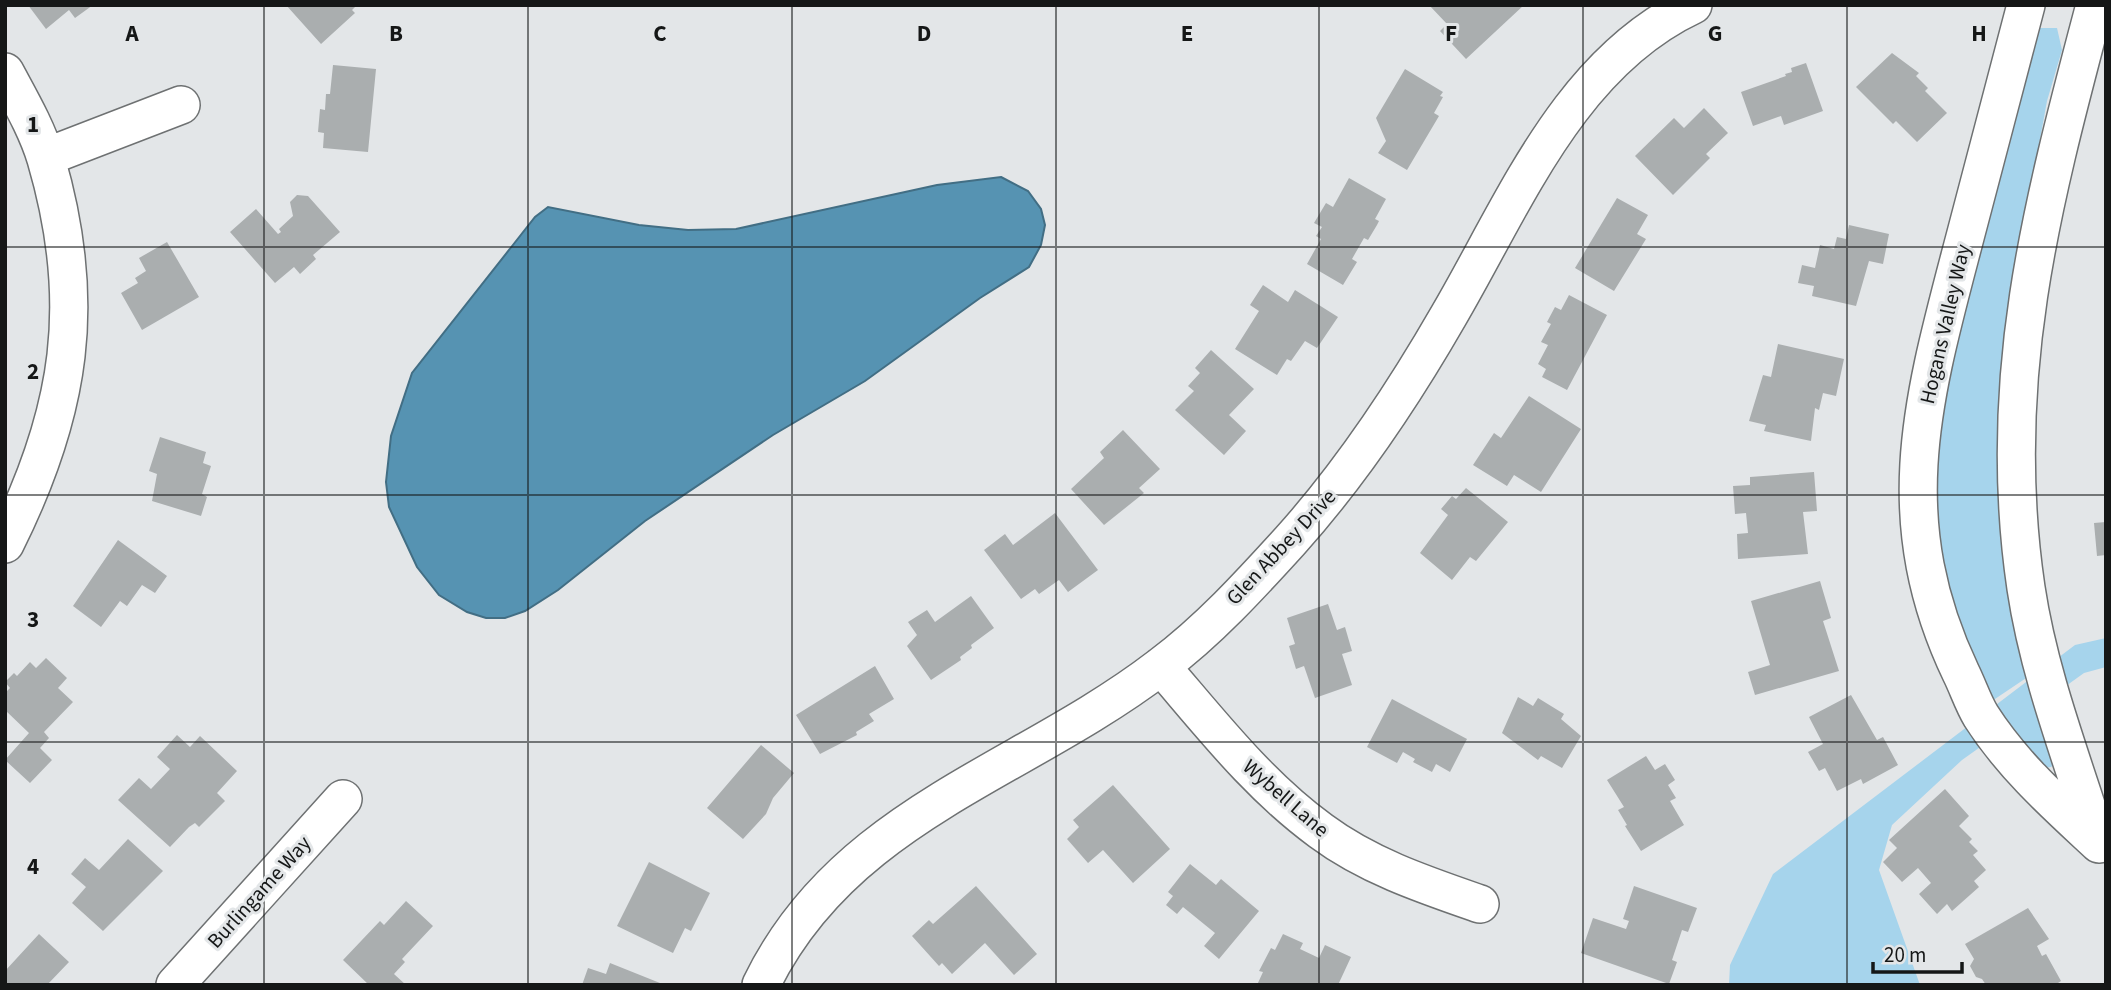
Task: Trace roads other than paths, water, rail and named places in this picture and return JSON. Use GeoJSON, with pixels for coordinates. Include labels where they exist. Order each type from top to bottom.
{"type":"FeatureCollection","features":[{"type":"Feature","properties":{"kind":"street","name":"Glen Abbey Drive"},"geometry":{"type":"LineString","coordinates":[[761,985],[775,956],[809,909],[849,866],[914,816],[1074,723],[1161,666],[1254,581],[1329,497],[1361,454],[1417,370],[1550,139],[1576,101],[1648,33],[1693,5]]}},
{"type":"Feature","properties":{"kind":"street","name":"Hogans Valley Way"},"geometry":{"type":"LineString","coordinates":[[2026,5],[1930,370],[1917,461],[1917,507],[1922,550],[1942,635],[1982,716],[2027,777],[2102,850]]}},
{"type":"Feature","properties":{"kind":"street","name":"Hogans Valley Way"},"geometry":{"type":"LineString","coordinates":[[2092,6],[2041,213],[2030,276],[2017,370],[2016,477],[2026,589],[2044,670],[2102,850]]}},
{"type":"Feature","properties":{"kind":"street"},"geometry":{"type":"LineString","coordinates":[[5,72],[46,157],[68,270],[67,359],[52,432],[30,495],[5,544]]}},
{"type":"Feature","properties":{"kind":"street"},"geometry":{"type":"LineString","coordinates":[[46,157],[181,105]]}},
{"type":"Feature","properties":{"kind":"street","name":"Wybell Lane"},"geometry":{"type":"LineString","coordinates":[[1161,666],[1243,762],[1282,800],[1322,832],[1410,880],[1480,904]]}},
{"type":"Feature","properties":{"kind":"street","name":"Burlingame Way"},"geometry":{"type":"LineString","coordinates":[[175,985],[343,799]]}}]}
